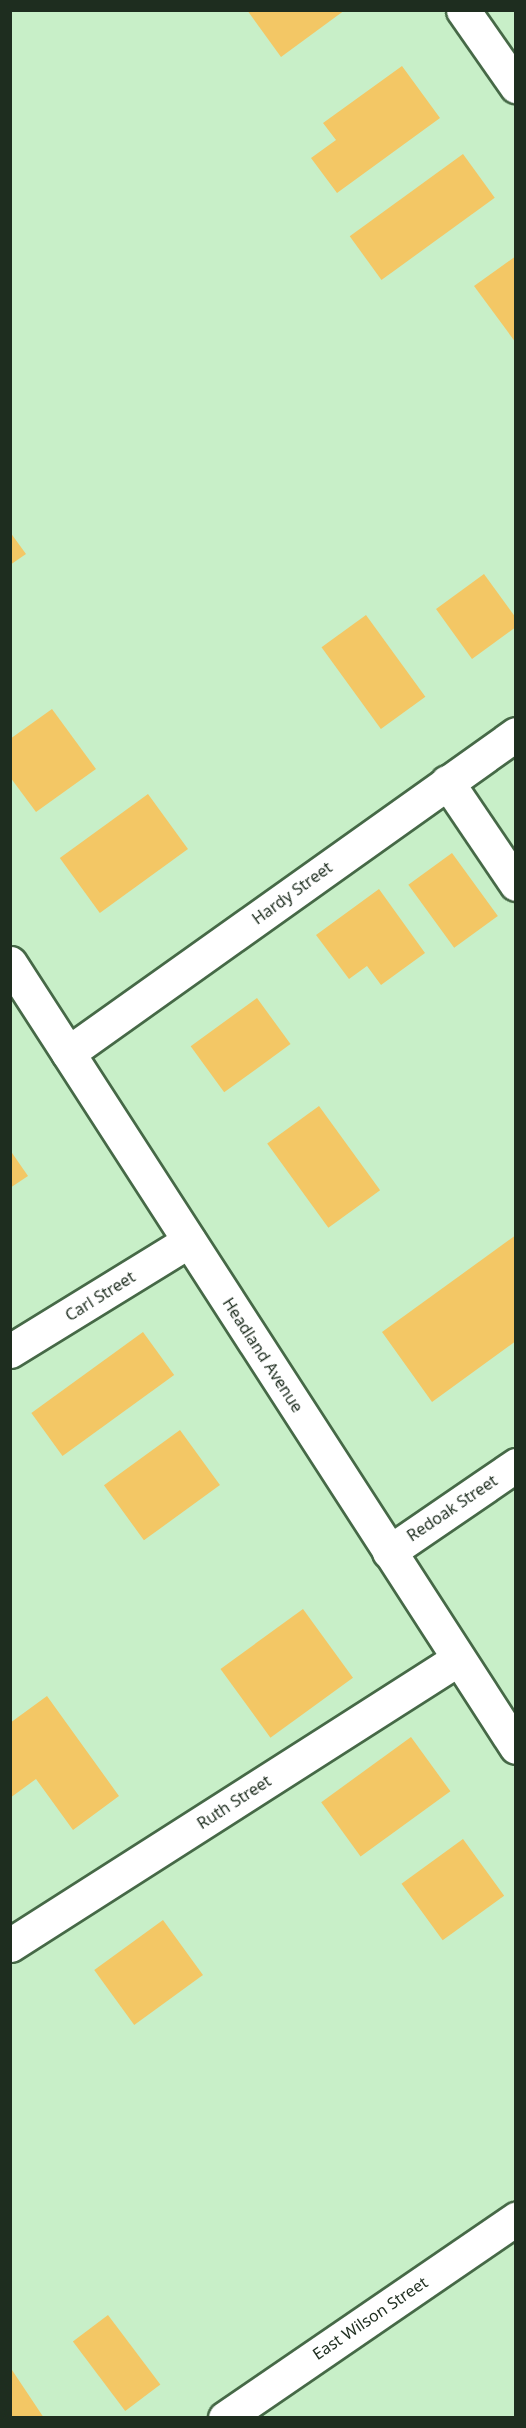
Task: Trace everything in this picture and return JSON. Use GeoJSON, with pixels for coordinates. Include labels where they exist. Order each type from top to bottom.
{"type":"FeatureCollection","features":[{"type":"Feature","properties":{"kind":"street"},"geometry":{"type":"LineString","coordinates":[[463,10],[516,86]]}},
{"type":"Feature","properties":{"kind":"street","name":"Hardy Street"},"geometry":{"type":"LineString","coordinates":[[68,1053],[516,734]]}},
{"type":"Feature","properties":{"kind":"street"},"geometry":{"type":"LineString","coordinates":[[447,782],[516,884]]}},
{"type":"Feature","properties":{"kind":"street","name":"Headland Avenue"},"geometry":{"type":"LineString","coordinates":[[10,963],[516,1747]]}},
{"type":"Feature","properties":{"kind":"street","name":"Carl Street"},"geometry":{"type":"LineString","coordinates":[[10,1351],[189,1241]]}},
{"type":"Feature","properties":{"kind":"street","name":"Redoak Street"},"geometry":{"type":"LineString","coordinates":[[389,1552],[516,1465]]}},
{"type":"Feature","properties":{"kind":"street","name":"Ruth Street"},"geometry":{"type":"LineString","coordinates":[[10,1945],[458,1659]]}},
{"type":"Feature","properties":{"kind":"street","name":"East Wilson Street"},"geometry":{"type":"LineString","coordinates":[[225,2418],[516,2219]]}},
{"type":"Feature","properties":{"kind":"building"},"geometry":{"type":"Polygon","coordinates":[[[247,10],[345,10],[281,57],[247,10]]]}},
{"type":"Feature","properties":{"kind":"building"},"geometry":{"type":"Polygon","coordinates":[[[402,66],[440,118],[337,193],[311,158],[336,140],[323,123],[402,66]]]}},
{"type":"Feature","properties":{"kind":"building"},"geometry":{"type":"Polygon","coordinates":[[[463,154],[495,198],[381,280],[350,236],[463,154]]]}},
{"type":"Feature","properties":{"kind":"building"},"geometry":{"type":"Polygon","coordinates":[[[516,256],[516,343],[474,286],[516,256]]]}},
{"type":"Feature","properties":{"kind":"building"},"geometry":{"type":"Polygon","coordinates":[[[10,532],[26,554],[10,565],[10,532]]]}},
{"type":"Feature","properties":{"kind":"building"},"geometry":{"type":"Polygon","coordinates":[[[484,574],[516,618],[516,627],[472,659],[436,609],[484,574]]]}},
{"type":"Feature","properties":{"kind":"building"},"geometry":{"type":"Polygon","coordinates":[[[366,615],[425,697],[381,729],[322,647],[366,615]]]}},
{"type":"Feature","properties":{"kind":"building"},"geometry":{"type":"Polygon","coordinates":[[[52,709],[96,769],[36,812],[10,777],[10,739],[52,709]]]}},
{"type":"Feature","properties":{"kind":"building"},"geometry":{"type":"Polygon","coordinates":[[[148,794],[188,849],[100,913],[60,858],[148,794]]]}},
{"type":"Feature","properties":{"kind":"building"},"geometry":{"type":"Polygon","coordinates":[[[452,853],[498,916],[454,948],[408,885],[452,853]]]}},
{"type":"Feature","properties":{"kind":"building"},"geometry":{"type":"Polygon","coordinates":[[[379,889],[425,953],[381,985],[367,966],[349,979],[316,935],[379,889]]]}},
{"type":"Feature","properties":{"kind":"building"},"geometry":{"type":"Polygon","coordinates":[[[257,998],[291,1044],[224,1092],[191,1046],[257,998]]]}},
{"type":"Feature","properties":{"kind":"building"},"geometry":{"type":"Polygon","coordinates":[[[319,1106],[380,1190],[328,1228],[267,1144],[319,1106]]]}},
{"type":"Feature","properties":{"kind":"building"},"geometry":{"type":"Polygon","coordinates":[[[10,1150],[28,1176],[10,1188],[10,1150]]]}},
{"type":"Feature","properties":{"kind":"building"},"geometry":{"type":"Polygon","coordinates":[[[516,1235],[516,1341],[432,1402],[382,1332],[516,1235]]]}},
{"type":"Feature","properties":{"kind":"building"},"geometry":{"type":"Polygon","coordinates":[[[143,1332],[174,1375],[63,1456],[31,1413],[143,1332]]]}},
{"type":"Feature","properties":{"kind":"building"},"geometry":{"type":"Polygon","coordinates":[[[180,1430],[220,1485],[144,1540],[104,1485],[180,1430]]]}},
{"type":"Feature","properties":{"kind":"building"},"geometry":{"type":"Polygon","coordinates":[[[303,1609],[353,1678],[270,1738],[220,1669],[303,1609]]]}},
{"type":"Feature","properties":{"kind":"building"},"geometry":{"type":"Polygon","coordinates":[[[47,1696],[119,1796],[73,1830],[36,1779],[10,1798],[10,1723],[47,1696]]]}},
{"type":"Feature","properties":{"kind":"building"},"geometry":{"type":"Polygon","coordinates":[[[411,1737],[450,1791],[361,1856],[321,1802],[411,1737]]]}},
{"type":"Feature","properties":{"kind":"building"},"geometry":{"type":"Polygon","coordinates":[[[463,1839],[504,1896],[443,1940],[402,1884],[463,1839]]]}},
{"type":"Feature","properties":{"kind":"building"},"geometry":{"type":"Polygon","coordinates":[[[163,1920],[203,1975],[134,2025],[94,1970],[163,1920]]]}},
{"type":"Feature","properties":{"kind":"building"},"geometry":{"type":"Polygon","coordinates":[[[108,2315],[160,2384],[125,2411],[73,2341],[108,2315]]]}},
{"type":"Feature","properties":{"kind":"building"},"geometry":{"type":"Polygon","coordinates":[[[10,2367],[44,2418],[10,2418],[10,2367]]]}}]}
